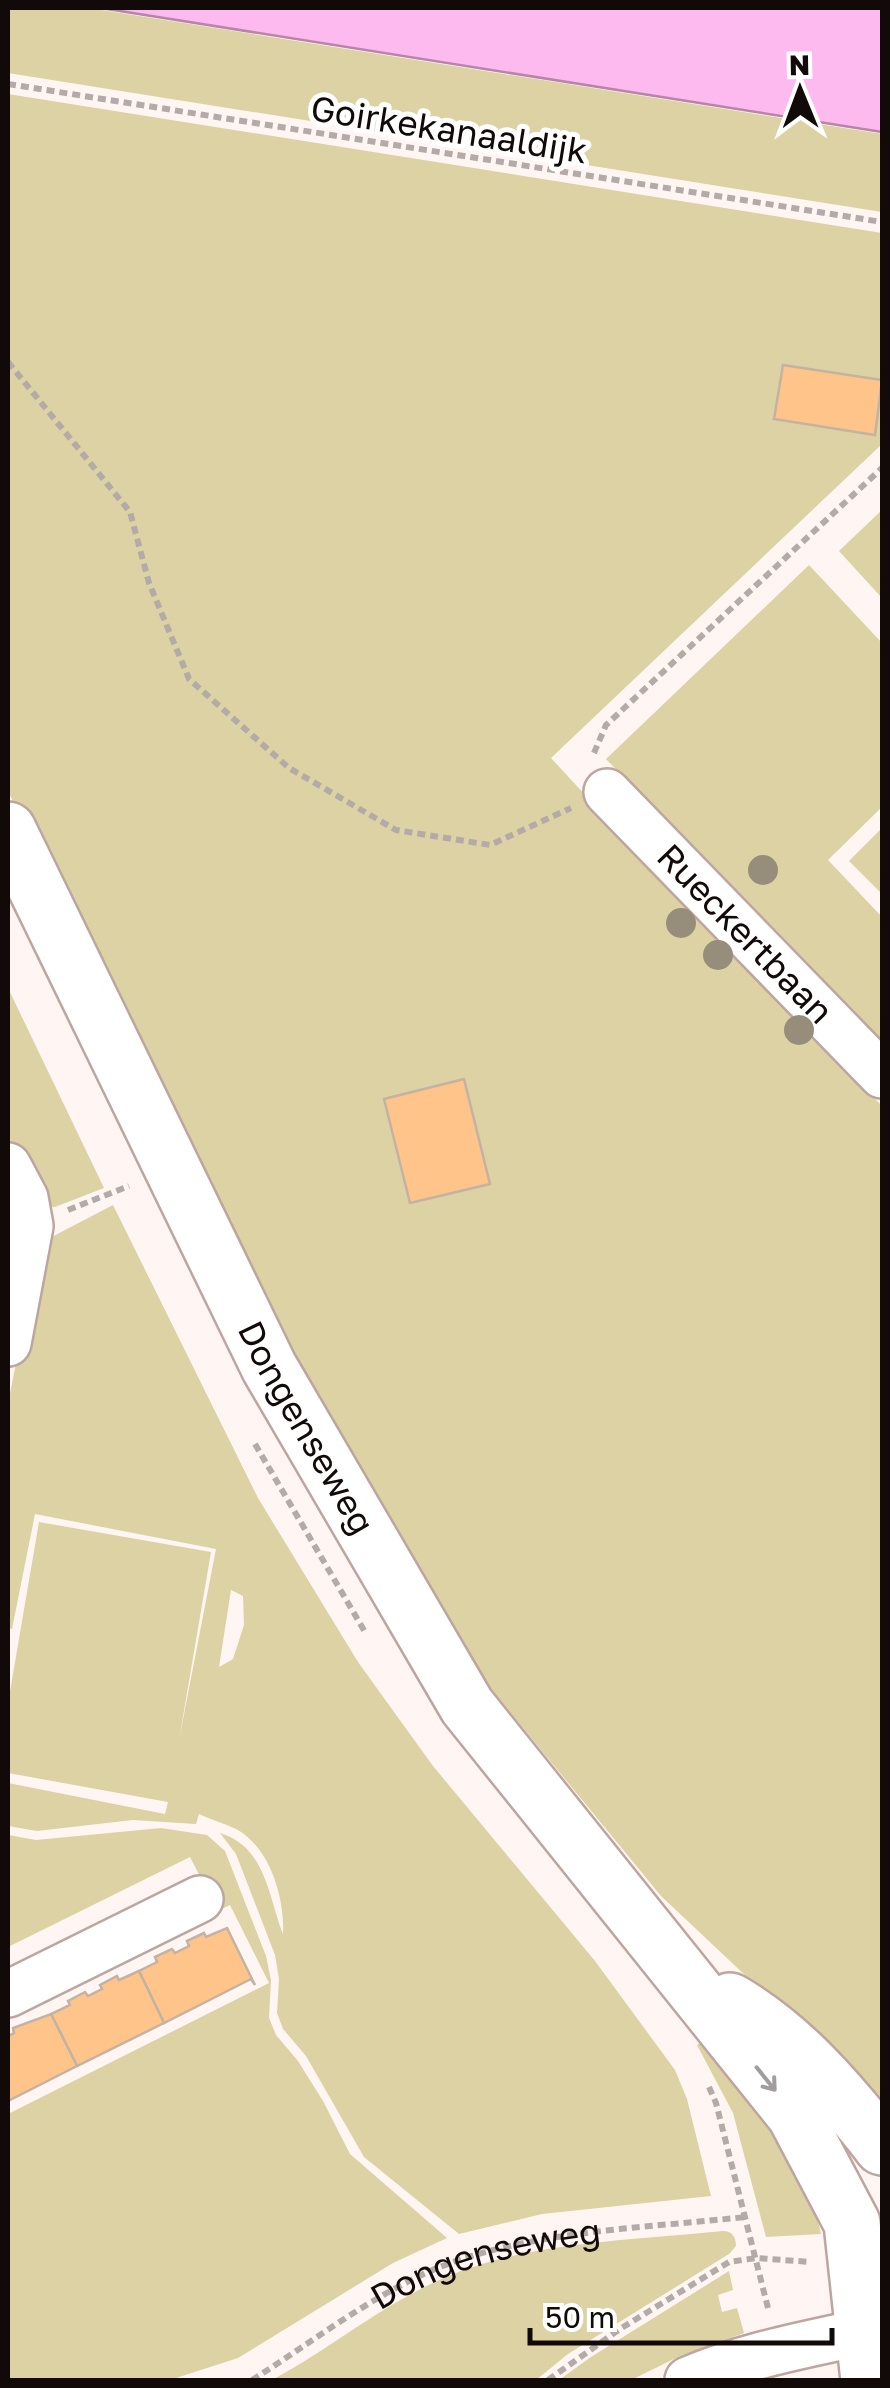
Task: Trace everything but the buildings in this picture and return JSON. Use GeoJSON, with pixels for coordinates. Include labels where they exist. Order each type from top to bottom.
{"type":"FeatureCollection","features":[{"type":"Feature","properties":{"kind":"main road","name":"Dongenseweg"},"geometry":{"type":"LineString","coordinates":[[8,830],[269,1367],[467,1706],[795,2115],[852,2222],[871,2348]]}},
{"type":"Feature","properties":{"kind":"main road","name":"Dongenseweg"},"geometry":{"type":"LineString","coordinates":[[683,1976],[746,2010],[784,2040],[847,2102],[882,2147]]}},
{"type":"Feature","properties":{"kind":"street","name":"Rueckertbaan"},"geometry":{"type":"LineString","coordinates":[[607,792],[882,1075]]}},
{"type":"Feature","properties":{"kind":"street"},"geometry":{"type":"LineString","coordinates":[[8,1166],[26,1198],[30,1226],[8,1343]]}},
{"type":"Feature","properties":{"kind":"street"},"geometry":{"type":"LineString","coordinates":[[8,1994],[200,1899]]}},
{"type":"Feature","properties":{"kind":"street"},"geometry":{"type":"LineString","coordinates":[[688,2380],[720,2366],[778,2350],[871,2348]]}},
{"type":"Feature","properties":{"kind":"path","name":"Goirkekanaaldijk"},"geometry":{"type":"LineString","coordinates":[[8,84],[882,222]]}},
{"type":"Feature","properties":{"kind":"path"},"geometry":{"type":"LineString","coordinates":[[8,362],[130,512],[149,583],[189,679],[289,768],[396,830],[490,846],[607,792],[590,762],[606,725],[882,468]]}},
{"type":"Feature","properties":{"kind":"path"},"geometry":{"type":"LineString","coordinates":[[30,1226],[129,1186]]}},
{"type":"Feature","properties":{"kind":"path","name":"Dongenseweg"},"geometry":{"type":"LineString","coordinates":[[252,2380],[374,2303],[462,2259],[570,2237],[746,2217]]}},
{"type":"Feature","properties":{"kind":"path"},"geometry":{"type":"LineString","coordinates":[[548,2380],[606,2338],[729,2262],[756,2258]]}},
{"type":"Feature","properties":{"kind":"shaded area"},"geometry":{"type":"Polygon","coordinates":[[[8,8],[89,8],[882,134],[882,212],[8,73],[8,8]]]}},
{"type":"Feature","properties":{"kind":"shaded area"},"geometry":{"type":"Polygon","coordinates":[[[101,8],[882,8],[882,132],[101,8]]]}},
{"type":"Feature","properties":{"kind":"shaded area"},"geometry":{"type":"Polygon","coordinates":[[[8,94],[882,233],[882,444],[551,758],[748,971],[882,1106],[882,2121],[830,2055],[661,1896],[496,1695],[376,1525],[273,1345],[8,791],[8,94]]]}},
{"type":"Feature","properties":{"kind":"shaded area"},"geometry":{"type":"Polygon","coordinates":[[[882,510],[882,598],[839,551],[882,510]]]}},
{"type":"Feature","properties":{"kind":"shaded area"},"geometry":{"type":"Polygon","coordinates":[[[809,565],[882,643],[882,807],[828,860],[882,917],[882,1047],[606,759],[809,565]]]}},
{"type":"Feature","properties":{"kind":"shaded area"},"geometry":{"type":"Polygon","coordinates":[[[882,828],[882,894],[849,861],[882,828]]]}},
{"type":"Feature","properties":{"kind":"shaded area"},"geometry":{"type":"Polygon","coordinates":[[[8,988],[104,1188],[55,1207],[44,1206],[8,1139],[8,988]]]}},
{"type":"Feature","properties":{"kind":"shaded area"},"geometry":{"type":"Polygon","coordinates":[[[113,1205],[258,1498],[358,1662],[433,1766],[595,1961],[675,2070],[687,2099],[711,2196],[542,2214],[459,2234],[364,2157],[306,2056],[283,2029],[277,2013],[279,1979],[275,1955],[236,1854],[220,1833],[247,1849],[256,1861],[283,1934],[273,1875],[248,1837],[199,1814],[196,1824],[133,1820],[37,1831],[8,1826],[8,1783],[165,1814],[168,1802],[8,1773],[8,1703],[39,1522],[211,1552],[179,1740],[216,1549],[35,1514],[12,1629],[8,1628],[8,1404],[38,1251],[46,1240],[113,1205]],[[231,1590],[219,1667],[233,1659],[244,1625],[243,1596],[231,1590]]]}},
{"type":"Feature","properties":{"kind":"shaded area"},"geometry":{"type":"Polygon","coordinates":[[[161,1828],[207,1835],[225,1851],[266,1956],[271,1980],[269,2018],[276,2035],[323,2101],[350,2154],[447,2238],[393,2263],[238,2358],[170,2380],[8,2380],[8,2114],[269,1983],[230,1905],[215,1912],[190,1857],[8,1947],[8,1835],[36,1840],[161,1828]]]}},
{"type":"Feature","properties":{"kind":"shaded area"},"geometry":{"type":"Polygon","coordinates":[[[705,2039],[789,2160],[821,2234],[766,2237],[733,2113],[697,2045],[705,2039]]]}},
{"type":"Feature","properties":{"kind":"shaded area"},"geometry":{"type":"Polygon","coordinates":[[[731,2233],[735,2240],[736,2246],[729,2254],[568,2354],[536,2380],[272,2380],[394,2304],[471,2268],[541,2250],[731,2233]]]}},
{"type":"Feature","properties":{"kind":"shaded area"},"geometry":{"type":"Polygon","coordinates":[[[729,2271],[733,2290],[718,2295],[722,2312],[737,2308],[744,2333],[678,2357],[631,2380],[559,2380],[591,2357],[729,2271]]]}}]}
